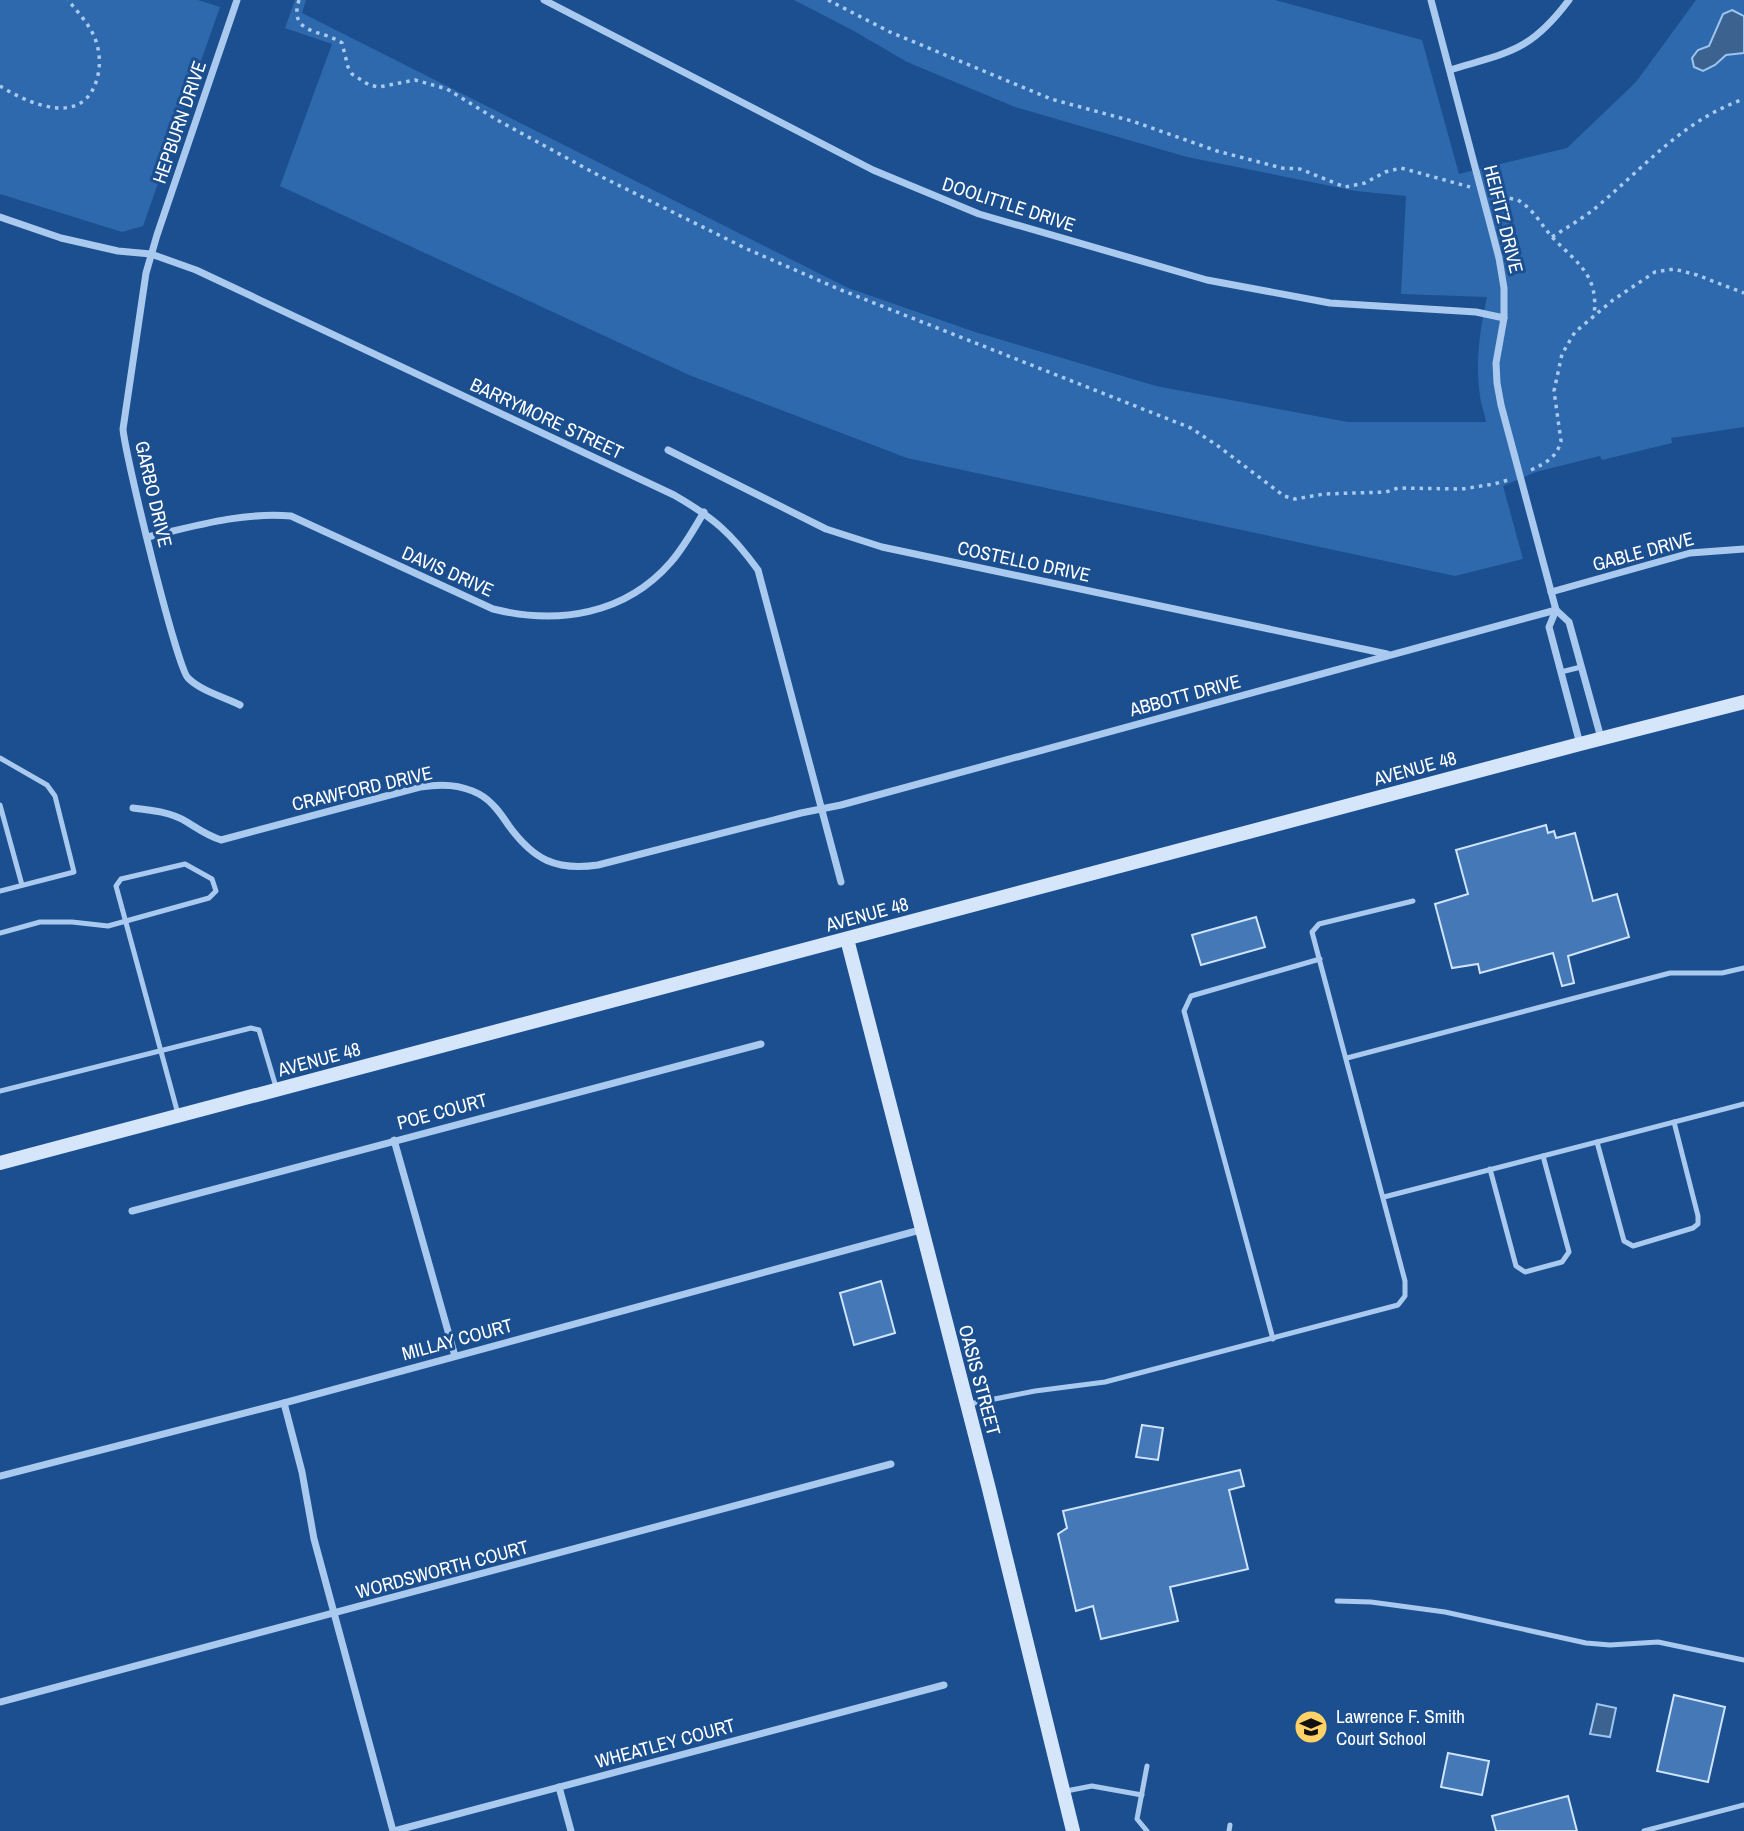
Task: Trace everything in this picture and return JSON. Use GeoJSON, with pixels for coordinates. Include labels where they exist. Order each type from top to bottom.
{"type":"FeatureCollection","features":[{"type":"Feature","properties":{"kind":"main road","name":"AVENUE 48"},"geometry":{"type":"LineString","coordinates":[[0,1161],[1744,702]]}},
{"type":"Feature","properties":{"kind":"main road","name":"OASIS STREET"},"geometry":{"type":"LineString","coordinates":[[847,939],[1073,1831]]}},
{"type":"Feature","properties":{"kind":"street","name":"HEPBURN DRIVE"},"geometry":{"type":"LineString","coordinates":[[151,254],[237,0]]}},
{"type":"Feature","properties":{"kind":"street","name":"DOOLITTLE DRIVE"},"geometry":{"type":"LineString","coordinates":[[544,0],[873,170],[979,214],[1207,280],[1343,304],[1476,312],[1504,318]]}},
{"type":"Feature","properties":{"kind":"street","name":"HEIFITZ DRIVE"},"geometry":{"type":"LineString","coordinates":[[1431,0],[1499,258],[1504,288],[1504,318],[1496,363],[1497,383],[1556,610],[1569,622],[1601,738]]}},
{"type":"Feature","properties":{"kind":"street"},"geometry":{"type":"LineString","coordinates":[[1450,70],[1521,47],[1549,26],[1569,0]]}},
{"type":"Feature","properties":{"kind":"street","name":"BARRYMORE STREET"},"geometry":{"type":"LineString","coordinates":[[0,217],[89,246],[151,254],[196,270],[674,495],[704,512],[735,539],[758,570],[841,882]]}},
{"type":"Feature","properties":{"kind":"street","name":"GARBO DRIVE"},"geometry":{"type":"LineString","coordinates":[[151,254],[123,429],[125,445],[178,656],[186,677],[240,705]]}},
{"type":"Feature","properties":{"kind":"street","name":"COSTELLO DRIVE"},"geometry":{"type":"LineString","coordinates":[[668,450],[826,529],[882,547],[1391,655]]}},
{"type":"Feature","properties":{"kind":"street","name":"DAVIS DRIVE"},"geometry":{"type":"LineString","coordinates":[[148,537],[232,518],[266,514],[291,516],[493,609],[515,615],[572,616],[601,609],[644,586],[669,565],[704,512]]}},
{"type":"Feature","properties":{"kind":"street","name":"GABLE DRIVE"},"geometry":{"type":"LineString","coordinates":[[1551,592],[1690,553],[1744,549]]}},
{"type":"Feature","properties":{"kind":"street","name":"HEIFITZ DRIVE"},"geometry":{"type":"LineString","coordinates":[[1556,610],[1549,627],[1580,744]]}},
{"type":"Feature","properties":{"kind":"street","name":"ABBOTT DRIVE"},"geometry":{"type":"LineString","coordinates":[[822,809],[1556,610]]}},
{"type":"Feature","properties":{"kind":"street","name":"CRAWFORD DRIVE"},"geometry":{"type":"LineString","coordinates":[[133,808],[166,813],[186,821],[203,834],[221,840],[420,787],[441,784],[460,786],[480,795],[497,809],[531,852],[561,866],[578,868],[822,809]]}},
{"type":"Feature","properties":{"kind":"street","name":"POE COURT"},"geometry":{"type":"LineString","coordinates":[[132,1211],[761,1044]]}},
{"type":"Feature","properties":{"kind":"street"},"geometry":{"type":"LineString","coordinates":[[394,1140],[455,1356]]}},
{"type":"Feature","properties":{"kind":"street","name":"MILLAY COURT"},"geometry":{"type":"LineString","coordinates":[[0,1476],[284,1403],[920,1230]]}},
{"type":"Feature","properties":{"kind":"street"},"geometry":{"type":"LineString","coordinates":[[284,1403],[333,1615],[393,1831]]}},
{"type":"Feature","properties":{"kind":"street","name":"WORDSWORTH COURT"},"geometry":{"type":"LineString","coordinates":[[0,1702],[891,1464]]}},
{"type":"Feature","properties":{"kind":"street","name":"WHEATLEY COURT"},"geometry":{"type":"LineString","coordinates":[[393,1831],[944,1685]]}},
{"type":"Feature","properties":{"kind":"street"},"geometry":{"type":"LineString","coordinates":[[559,1787],[571,1831]]}},
{"type":"Feature","properties":{"kind":"lane"},"geometry":{"type":"LineString","coordinates":[[1561,672],[1581,667]]}},
{"type":"Feature","properties":{"kind":"lane"},"geometry":{"type":"LineString","coordinates":[[0,758],[47,785],[55,796],[74,872],[0,891]]}},
{"type":"Feature","properties":{"kind":"lane"},"geometry":{"type":"LineString","coordinates":[[0,805],[22,885]]}},
{"type":"Feature","properties":{"kind":"lane"},"geometry":{"type":"LineString","coordinates":[[0,933],[40,922],[108,926],[126,921],[209,898],[216,891],[212,879],[185,864],[121,879],[116,886],[126,921],[179,1116]]}},
{"type":"Feature","properties":{"kind":"lane"},"geometry":{"type":"LineString","coordinates":[[966,1405],[1035,1391],[1105,1382],[1398,1305],[1405,1296],[1405,1281],[1312,932],[1319,924],[1413,901]]}},
{"type":"Feature","properties":{"kind":"lane"},"geometry":{"type":"LineString","coordinates":[[1273,1339],[1185,1011],[1191,996],[1320,959]]}},
{"type":"Feature","properties":{"kind":"lane"},"geometry":{"type":"LineString","coordinates":[[1347,1058],[1670,973],[1722,973],[1744,968]]}},
{"type":"Feature","properties":{"kind":"lane"},"geometry":{"type":"LineString","coordinates":[[0,1091],[251,1028],[259,1030],[276,1090]]}},
{"type":"Feature","properties":{"kind":"lane"},"geometry":{"type":"LineString","coordinates":[[1384,1196],[1744,1104]]}},
{"type":"Feature","properties":{"kind":"lane"},"geometry":{"type":"LineString","coordinates":[[1597,1142],[1624,1241],[1633,1246],[1693,1228],[1698,1224],[1674,1122]]}},
{"type":"Feature","properties":{"kind":"lane"},"geometry":{"type":"LineString","coordinates":[[1490,1169],[1516,1266],[1525,1272],[1562,1262],[1569,1252],[1543,1156]]}},
{"type":"Feature","properties":{"kind":"lane"},"geometry":{"type":"LineString","coordinates":[[1337,1601],[1371,1602],[1445,1612],[1586,1643],[1610,1645],[1658,1642],[1744,1660]]}},
{"type":"Feature","properties":{"kind":"lane"},"geometry":{"type":"LineString","coordinates":[[1147,1766],[1137,1819],[1147,1831]]}},
{"type":"Feature","properties":{"kind":"lane"},"geometry":{"type":"LineString","coordinates":[[1063,1791],[1091,1786],[1142,1795]]}},
{"type":"Feature","properties":{"kind":"lane"},"geometry":{"type":"LineString","coordinates":[[1644,1831],[1744,1805]]}},
{"type":"Feature","properties":{"kind":"path"},"geometry":{"type":"LineString","coordinates":[[0,86],[31,101],[59,109],[83,102],[89,95],[97,78],[98,52],[89,27],[68,0]]}},
{"type":"Feature","properties":{"kind":"path"},"geometry":{"type":"LineString","coordinates":[[299,0],[295,15],[299,23],[306,29],[342,43],[352,74],[369,85],[379,87],[415,80],[447,89],[598,175],[756,253],[841,290],[1191,428],[1284,496],[1295,499],[1324,494],[1369,493],[1410,488],[1462,489],[1494,484],[1520,475],[1548,462],[1559,449],[1561,441],[1554,391],[1559,365],[1575,332],[1613,300],[1664,270],[1685,271],[1744,293]]}},
{"type":"Feature","properties":{"kind":"path"},"geometry":{"type":"LineString","coordinates":[[828,0],[890,32],[1041,95],[1132,121],[1217,151],[1282,168],[1300,169],[1345,187],[1365,183],[1385,172],[1401,168],[1502,198],[1518,200],[1533,211],[1552,237],[1590,277],[1595,295],[1593,318]]}},
{"type":"Feature","properties":{"kind":"path"},"geometry":{"type":"LineString","coordinates":[[1552,237],[1595,209],[1684,129],[1710,112],[1744,99]]}},
{"type":"Feature","properties":{"kind":"shaded area"},"geometry":{"type":"Polygon","coordinates":[[[0,0],[198,0],[220,7],[143,226],[122,232],[0,194],[0,0]]]}},
{"type":"Feature","properties":{"kind":"shaded area"},"geometry":{"type":"Polygon","coordinates":[[[295,0],[306,0],[302,13],[848,288],[975,332],[1156,386],[1348,422],[1486,422],[1481,399],[1478,358],[1487,297],[1401,294],[1406,196],[1356,191],[1187,157],[1015,107],[907,62],[794,0],[1275,0],[1422,40],[1459,174],[1567,148],[1636,82],[1696,0],[1744,0],[1744,427],[1671,438],[1672,443],[1602,460],[1600,456],[1536,472],[1503,486],[1523,559],[1455,576],[907,458],[689,375],[280,186],[332,44],[285,28],[295,0]]]}},
{"type":"Feature","properties":{"kind":"shaded area"},"geometry":{"type":"Polygon","coordinates":[[[1732,10],[1744,16],[1744,53],[1726,55],[1703,71],[1694,67],[1692,58],[1698,50],[1709,46],[1723,14],[1732,10]]]}},
{"type":"Feature","properties":{"kind":"shaded area"},"geometry":{"type":"Polygon","coordinates":[[[1597,1704],[1616,1708],[1610,1737],[1590,1734],[1597,1704]]]}},
{"type":"Feature","properties":{"kind":"building"},"geometry":{"type":"Polygon","coordinates":[[[1546,825],[1548,833],[1554,831],[1556,838],[1575,833],[1593,901],[1617,894],[1629,937],[1568,956],[1574,983],[1562,986],[1553,953],[1480,973],[1478,964],[1452,968],[1435,904],[1468,894],[1456,850],[1546,825]]]}},
{"type":"Feature","properties":{"kind":"building"},"geometry":{"type":"Polygon","coordinates":[[[1256,917],[1265,947],[1201,965],[1192,935],[1256,917]]]}},
{"type":"Feature","properties":{"kind":"building"},"geometry":{"type":"Polygon","coordinates":[[[881,1281],[895,1333],[854,1345],[840,1293],[881,1281]]]}},
{"type":"Feature","properties":{"kind":"building"},"geometry":{"type":"Polygon","coordinates":[[[1142,1425],[1163,1428],[1158,1460],[1136,1457],[1142,1425]]]}},
{"type":"Feature","properties":{"kind":"building"},"geometry":{"type":"Polygon","coordinates":[[[1240,1470],[1244,1486],[1229,1490],[1248,1569],[1170,1587],[1178,1621],[1101,1639],[1093,1606],[1076,1611],[1058,1534],[1067,1528],[1063,1511],[1240,1470]]]}},
{"type":"Feature","properties":{"kind":"building"},"geometry":{"type":"Polygon","coordinates":[[[1674,1695],[1725,1707],[1708,1782],[1657,1771],[1674,1695]]]}},
{"type":"Feature","properties":{"kind":"building"},"geometry":{"type":"Polygon","coordinates":[[[1448,1753],[1489,1761],[1482,1795],[1441,1787],[1448,1753]]]}},
{"type":"Feature","properties":{"kind":"building"},"geometry":{"type":"Polygon","coordinates":[[[1568,1796],[1577,1831],[1496,1831],[1492,1816],[1568,1796]]]}},
{"type":"Feature","properties":{"kind":"place","name":"Lawrence F. Smith Court School"},"geometry":{"type":"Point","coordinates":[1311,1727]}}]}
